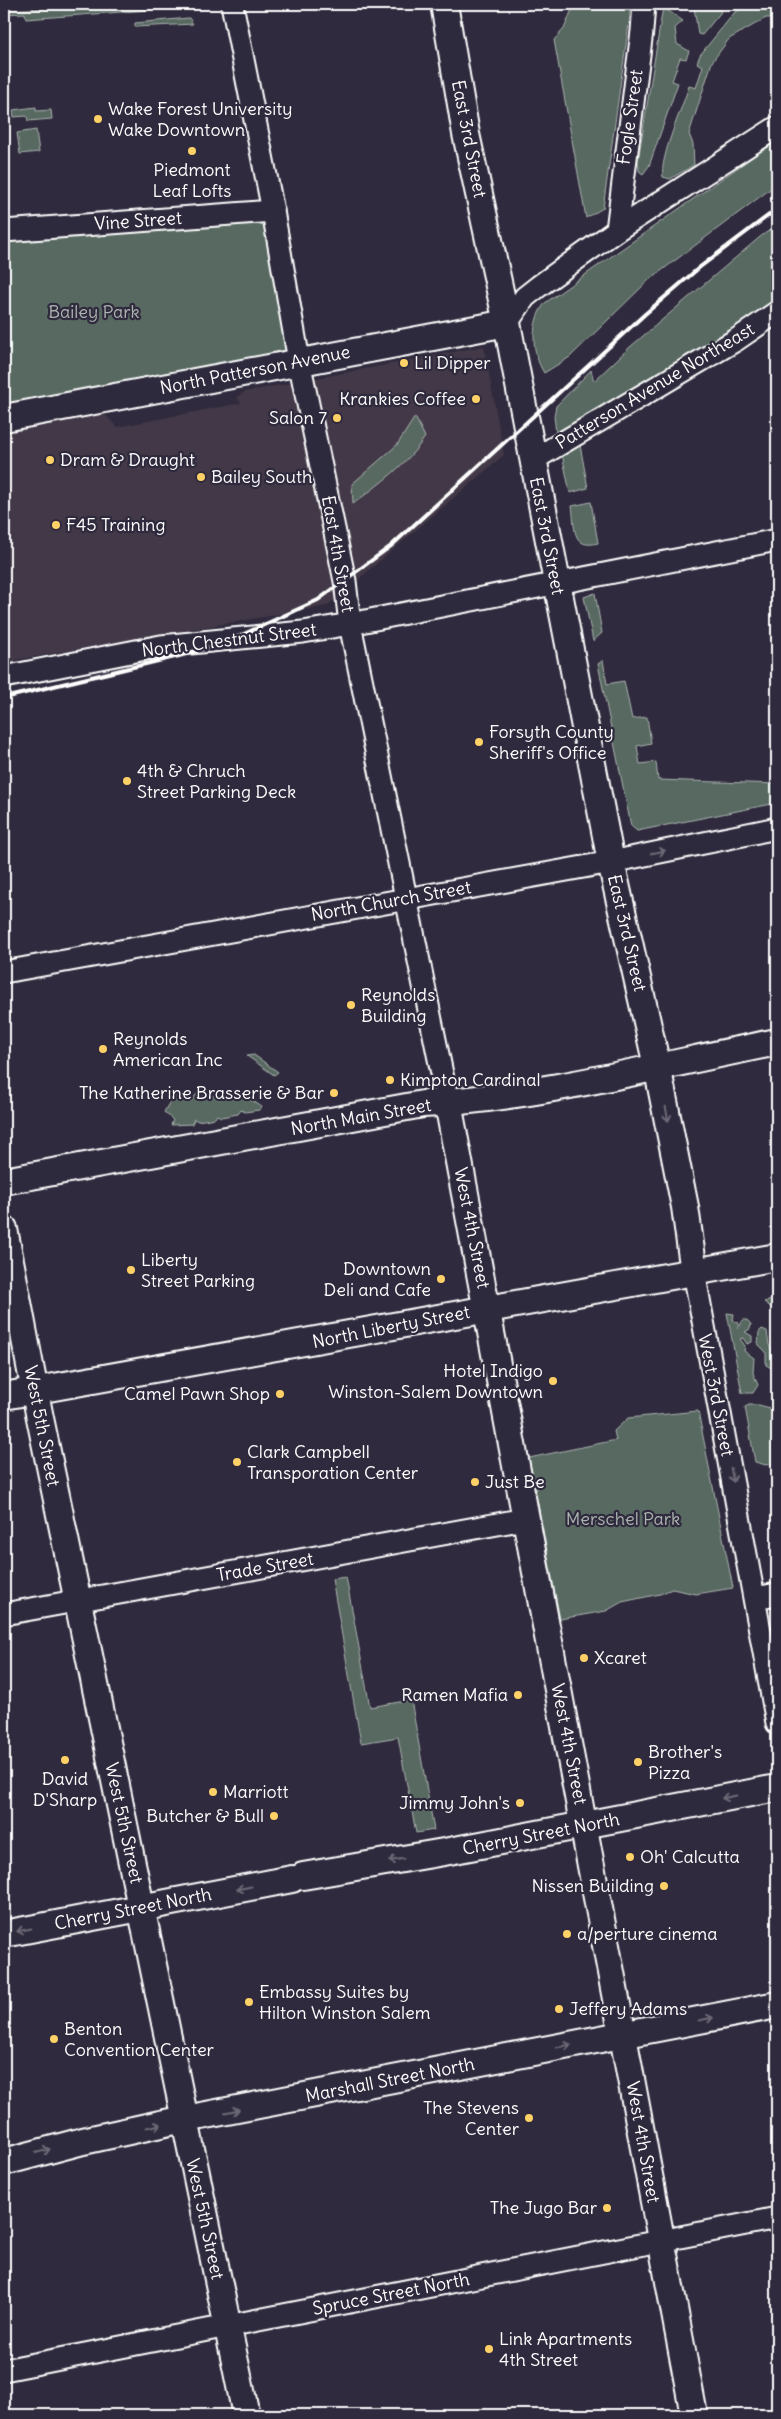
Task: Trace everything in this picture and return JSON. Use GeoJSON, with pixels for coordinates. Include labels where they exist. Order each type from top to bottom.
{"type":"FeatureCollection","features":[{"type":"Feature","properties":{"kind":"main road","name":"East 3rd Street"},"geometry":{"type":"LineString","coordinates":[[444,4],[468,142],[507,323],[611,862],[657,1066]]}},
{"type":"Feature","properties":{"kind":"main road","name":"North Patterson Avenue"},"geometry":{"type":"LineString","coordinates":[[4,418],[507,323]]}},
{"type":"Feature","properties":{"kind":"main road","name":"North Main Street"},"geometry":{"type":"LineString","coordinates":[[4,1181],[423,1104],[475,1101],[777,1042]]}},
{"type":"Feature","properties":{"kind":"main road","name":"West 3rd Street"},"geometry":{"type":"LineString","coordinates":[[657,1066],[685,1207],[694,1272]]}},
{"type":"Feature","properties":{"kind":"main road","name":"West 4th Street"},"geometry":{"type":"LineString","coordinates":[[448,1103],[694,2415]]}},
{"type":"Feature","properties":{"kind":"main road","name":"West 5th Street"},"geometry":{"type":"LineString","coordinates":[[4,1229],[35,1391],[246,2415]]}},
{"type":"Feature","properties":{"kind":"main road","name":"North Liberty Street"},"geometry":{"type":"LineString","coordinates":[[4,1396],[777,1257]]}},
{"type":"Feature","properties":{"kind":"main road","name":"Cherry Street North"},"geometry":{"type":"LineString","coordinates":[[4,1934],[777,1788]]}},
{"type":"Feature","properties":{"kind":"main road","name":"Marshall Street North"},"geometry":{"type":"LineString","coordinates":[[4,2162],[83,2141],[184,2120],[777,2005]]}},
{"type":"Feature","properties":{"kind":"street","name":"East 4th Street"},"geometry":{"type":"LineString","coordinates":[[232,4],[273,210],[300,361],[337,539],[350,624],[408,898],[448,1103]]}},
{"type":"Feature","properties":{"kind":"street","name":"Fogle Street"},"geometry":{"type":"LineString","coordinates":[[617,230],[644,4]]}},
{"type":"Feature","properties":{"kind":"street"},"geometry":{"type":"LineString","coordinates":[[507,323],[532,292],[617,230],[777,127]]}},
{"type":"Feature","properties":{"kind":"street","name":"Vine Street"},"geometry":{"type":"LineString","coordinates":[[4,231],[273,210]]}},
{"type":"Feature","properties":{"kind":"street","name":"Patterson Avenue Northeast"},"geometry":{"type":"LineString","coordinates":[[533,460],[736,340],[777,312]]}},
{"type":"Feature","properties":{"kind":"street","name":"North Chestnut Street"},"geometry":{"type":"LineString","coordinates":[[4,677],[161,646],[303,632],[350,624],[777,540]]}},
{"type":"Feature","properties":{"kind":"street","name":"North Church Street"},"geometry":{"type":"LineString","coordinates":[[4,972],[611,862],[777,828]]}},
{"type":"Feature","properties":{"kind":"street","name":"West 3rd Street"},"geometry":{"type":"LineString","coordinates":[[694,1272],[777,1723]]}},
{"type":"Feature","properties":{"kind":"street","name":"Trade Street"},"geometry":{"type":"LineString","coordinates":[[4,1614],[525,1519]]}},
{"type":"Feature","properties":{"kind":"street"},"geometry":{"type":"LineString","coordinates":[[755,1598],[777,1594]]}},
{"type":"Feature","properties":{"kind":"street","name":"Spruce Street North"},"geometry":{"type":"LineString","coordinates":[[4,2370],[777,2218]]}},
{"type":"Feature","properties":{"kind":"shaded area"},"geometry":{"type":"Polygon","coordinates":[[[484,346],[504,455],[327,606],[4,662],[4,430],[102,411],[117,427],[241,403],[237,397],[244,392],[484,346]]]}},
{"type":"Feature","properties":{"kind":"green space"},"geometry":{"type":"Polygon","coordinates":[[[149,4],[149,10],[26,19],[25,13],[4,14],[4,10],[149,4]]]}},
{"type":"Feature","properties":{"kind":"green space"},"geometry":{"type":"Polygon","coordinates":[[[165,4],[204,4],[205,7],[165,8],[165,4]]]}},
{"type":"Feature","properties":{"kind":"green space"},"geometry":{"type":"Polygon","coordinates":[[[697,5],[719,8],[721,12],[702,35],[698,34],[694,7],[697,5]]]}},
{"type":"Feature","properties":{"kind":"green space"},"geometry":{"type":"Polygon","coordinates":[[[573,7],[630,7],[630,16],[603,208],[586,218],[554,40],[564,29],[573,7]]]}},
{"type":"Feature","properties":{"kind":"green space"},"geometry":{"type":"Polygon","coordinates":[[[663,7],[683,21],[675,28],[677,44],[689,51],[686,59],[680,58],[672,81],[678,83],[649,166],[643,174],[639,171],[638,161],[663,7]]]}},
{"type":"Feature","properties":{"kind":"green space"},"geometry":{"type":"Polygon","coordinates":[[[777,7],[777,18],[766,18],[729,39],[712,62],[689,134],[693,144],[694,165],[670,179],[663,177],[665,158],[677,119],[689,86],[696,88],[703,66],[697,63],[700,55],[735,12],[744,8],[777,7]]]}},
{"type":"Feature","properties":{"kind":"green space"},"geometry":{"type":"Polygon","coordinates":[[[189,18],[193,24],[135,27],[135,23],[189,18]]]}},
{"type":"Feature","properties":{"kind":"green space"},"geometry":{"type":"Polygon","coordinates":[[[36,107],[36,111],[51,110],[52,119],[28,121],[27,116],[14,117],[13,110],[36,107]]]}},
{"type":"Feature","properties":{"kind":"green space"},"geometry":{"type":"Polygon","coordinates":[[[36,130],[39,152],[20,154],[17,133],[36,130]]]}},
{"type":"Feature","properties":{"kind":"green space"},"geometry":{"type":"Polygon","coordinates":[[[777,140],[777,184],[649,280],[570,357],[544,373],[537,356],[534,337],[537,319],[545,303],[777,140]]]}},
{"type":"Feature","properties":{"kind":"green space","name":"Bailey Park"},"geometry":{"type":"Polygon","coordinates":[[[273,211],[299,361],[4,418],[4,231],[273,211]]]}},
{"type":"Feature","properties":{"kind":"green space"},"geometry":{"type":"Polygon","coordinates":[[[777,225],[777,300],[732,333],[556,433],[554,416],[556,406],[591,370],[594,381],[630,347],[760,237],[777,225]]]}},
{"type":"Feature","properties":{"kind":"green space"},"geometry":{"type":"Polygon","coordinates":[[[415,417],[425,437],[418,447],[392,473],[353,504],[352,484],[397,445],[415,417]]]}},
{"type":"Feature","properties":{"kind":"green space"},"geometry":{"type":"Polygon","coordinates":[[[580,445],[588,488],[570,493],[562,454],[580,445]]]}},
{"type":"Feature","properties":{"kind":"green space"},"geometry":{"type":"Polygon","coordinates":[[[591,502],[598,543],[589,544],[583,543],[576,535],[572,506],[591,502]]]}},
{"type":"Feature","properties":{"kind":"green space"},"geometry":{"type":"Polygon","coordinates":[[[595,593],[602,633],[593,641],[584,597],[595,593]]]}},
{"type":"Feature","properties":{"kind":"green space"},"geometry":{"type":"Polygon","coordinates":[[[603,660],[607,684],[624,681],[632,719],[647,717],[651,743],[637,746],[640,764],[656,762],[658,780],[777,784],[777,803],[637,831],[631,826],[598,664],[603,660]]]}},
{"type":"Feature","properties":{"kind":"green space"},"geometry":{"type":"Polygon","coordinates":[[[254,1055],[278,1072],[274,1075],[247,1056],[254,1055]]]}},
{"type":"Feature","properties":{"kind":"green space"},"geometry":{"type":"Polygon","coordinates":[[[236,1090],[262,1107],[259,1110],[245,1112],[241,1110],[238,1114],[221,1117],[217,1115],[215,1118],[198,1121],[194,1119],[192,1124],[171,1125],[173,1120],[164,1112],[173,1096],[181,1095],[191,1101],[197,1094],[206,1092],[219,1099],[224,1092],[236,1090]]]}},
{"type":"Feature","properties":{"kind":"green space"},"geometry":{"type":"Polygon","coordinates":[[[777,1299],[777,1312],[764,1302],[777,1299]]]}},
{"type":"Feature","properties":{"kind":"green space"},"geometry":{"type":"Polygon","coordinates":[[[727,1313],[734,1314],[733,1320],[738,1323],[738,1329],[743,1320],[747,1320],[751,1324],[750,1329],[745,1332],[752,1336],[752,1342],[747,1344],[743,1338],[740,1339],[745,1346],[744,1351],[754,1358],[753,1373],[758,1385],[753,1393],[742,1393],[727,1313]]]}},
{"type":"Feature","properties":{"kind":"green space"},"geometry":{"type":"Polygon","coordinates":[[[762,1329],[767,1331],[769,1345],[777,1359],[777,1381],[773,1369],[766,1365],[766,1352],[758,1344],[759,1332],[762,1329]]]}},
{"type":"Feature","properties":{"kind":"green space"},"geometry":{"type":"Polygon","coordinates":[[[759,1405],[777,1410],[777,1463],[766,1465],[755,1462],[745,1407],[759,1405]]]}},
{"type":"Feature","properties":{"kind":"green space","name":"Merschel Park"},"geometry":{"type":"Polygon","coordinates":[[[698,1411],[733,1588],[696,1594],[672,1589],[660,1594],[622,1602],[606,1611],[560,1619],[529,1458],[616,1440],[614,1431],[628,1418],[698,1411]]]}},
{"type":"Feature","properties":{"kind":"green space"},"geometry":{"type":"Polygon","coordinates":[[[346,1577],[370,1707],[411,1700],[434,1830],[416,1833],[398,1737],[361,1743],[332,1579],[346,1577]]]}},
{"type":"Feature","properties":{"kind":"railway"},"geometry":{"type":"LineString","coordinates":[[4,698],[179,656],[229,641],[318,600],[391,546],[645,314],[700,267],[777,209]]}},
{"type":"Feature","properties":{"kind":"place","name":"Wake Forest University Wake Downtown"},"geometry":{"type":"Point","coordinates":[98,119]}},
{"type":"Feature","properties":{"kind":"place","name":"Piedmont Leaf Lofts"},"geometry":{"type":"Point","coordinates":[192,151]}},
{"type":"Feature","properties":{"kind":"place","name":"Lil Dipper"},"geometry":{"type":"Point","coordinates":[404,363]}},
{"type":"Feature","properties":{"kind":"place","name":"Krankies Coffee"},"geometry":{"type":"Point","coordinates":[476,399]}},
{"type":"Feature","properties":{"kind":"place","name":"Salon 7"},"geometry":{"type":"Point","coordinates":[337,418]}},
{"type":"Feature","properties":{"kind":"place","name":"Dram & Draught"},"geometry":{"type":"Point","coordinates":[50,460]}},
{"type":"Feature","properties":{"kind":"place","name":"Bailey South"},"geometry":{"type":"Point","coordinates":[201,477]}},
{"type":"Feature","properties":{"kind":"place","name":"F45 Training"},"geometry":{"type":"Point","coordinates":[56,525]}},
{"type":"Feature","properties":{"kind":"place","name":"Forsyth County Sheriff's Office"},"geometry":{"type":"Point","coordinates":[479,742]}},
{"type":"Feature","properties":{"kind":"place","name":"4th & Chruch Street Parking Deck"},"geometry":{"type":"Point","coordinates":[127,781]}},
{"type":"Feature","properties":{"kind":"place","name":"Reynolds Building"},"geometry":{"type":"Point","coordinates":[351,1005]}},
{"type":"Feature","properties":{"kind":"place","name":"Reynolds American Inc"},"geometry":{"type":"Point","coordinates":[103,1049]}},
{"type":"Feature","properties":{"kind":"place","name":"Kimpton Cardinal"},"geometry":{"type":"Point","coordinates":[390,1080]}},
{"type":"Feature","properties":{"kind":"place","name":"The Katherine Brasserie & Bar"},"geometry":{"type":"Point","coordinates":[334,1093]}},
{"type":"Feature","properties":{"kind":"place","name":"Liberty Street Parking"},"geometry":{"type":"Point","coordinates":[131,1270]}},
{"type":"Feature","properties":{"kind":"place","name":"Downtown Deli and Cafe"},"geometry":{"type":"Point","coordinates":[441,1279]}},
{"type":"Feature","properties":{"kind":"place","name":"Hotel Indigo Winston-Salem Downtown"},"geometry":{"type":"Point","coordinates":[553,1381]}},
{"type":"Feature","properties":{"kind":"place","name":"Camel Pawn Shop"},"geometry":{"type":"Point","coordinates":[280,1394]}},
{"type":"Feature","properties":{"kind":"place","name":"Clark Campbell Transporation Center"},"geometry":{"type":"Point","coordinates":[237,1462]}},
{"type":"Feature","properties":{"kind":"place","name":"Just Be"},"geometry":{"type":"Point","coordinates":[475,1482]}},
{"type":"Feature","properties":{"kind":"place","name":"Xcaret"},"geometry":{"type":"Point","coordinates":[584,1658]}},
{"type":"Feature","properties":{"kind":"place","name":"Ramen Mafia"},"geometry":{"type":"Point","coordinates":[518,1695]}},
{"type":"Feature","properties":{"kind":"place","name":"David D'Sharp"},"geometry":{"type":"Point","coordinates":[65,1760]}},
{"type":"Feature","properties":{"kind":"place","name":"Brother's Pizza"},"geometry":{"type":"Point","coordinates":[638,1762]}},
{"type":"Feature","properties":{"kind":"place","name":"Marriott"},"geometry":{"type":"Point","coordinates":[213,1792]}},
{"type":"Feature","properties":{"kind":"place","name":"Jimmy John's"},"geometry":{"type":"Point","coordinates":[520,1803]}},
{"type":"Feature","properties":{"kind":"place","name":"Butcher & Bull"},"geometry":{"type":"Point","coordinates":[274,1816]}},
{"type":"Feature","properties":{"kind":"place","name":"Oh' Calcutta"},"geometry":{"type":"Point","coordinates":[630,1857]}},
{"type":"Feature","properties":{"kind":"place","name":"Nissen Building"},"geometry":{"type":"Point","coordinates":[664,1886]}},
{"type":"Feature","properties":{"kind":"place","name":"a/perture cinema"},"geometry":{"type":"Point","coordinates":[567,1934]}},
{"type":"Feature","properties":{"kind":"place","name":"Embassy Suites by Hilton Winston Salem"},"geometry":{"type":"Point","coordinates":[249,2002]}},
{"type":"Feature","properties":{"kind":"place","name":"Jeffery Adams"},"geometry":{"type":"Point","coordinates":[559,2009]}},
{"type":"Feature","properties":{"kind":"place","name":"Benton Convention Center"},"geometry":{"type":"Point","coordinates":[54,2039]}},
{"type":"Feature","properties":{"kind":"place","name":"The Stevens Center"},"geometry":{"type":"Point","coordinates":[529,2118]}},
{"type":"Feature","properties":{"kind":"place","name":"The Jugo Bar"},"geometry":{"type":"Point","coordinates":[607,2208]}},
{"type":"Feature","properties":{"kind":"place","name":"Link Apartments 4th Street"},"geometry":{"type":"Point","coordinates":[489,2349]}}]}
